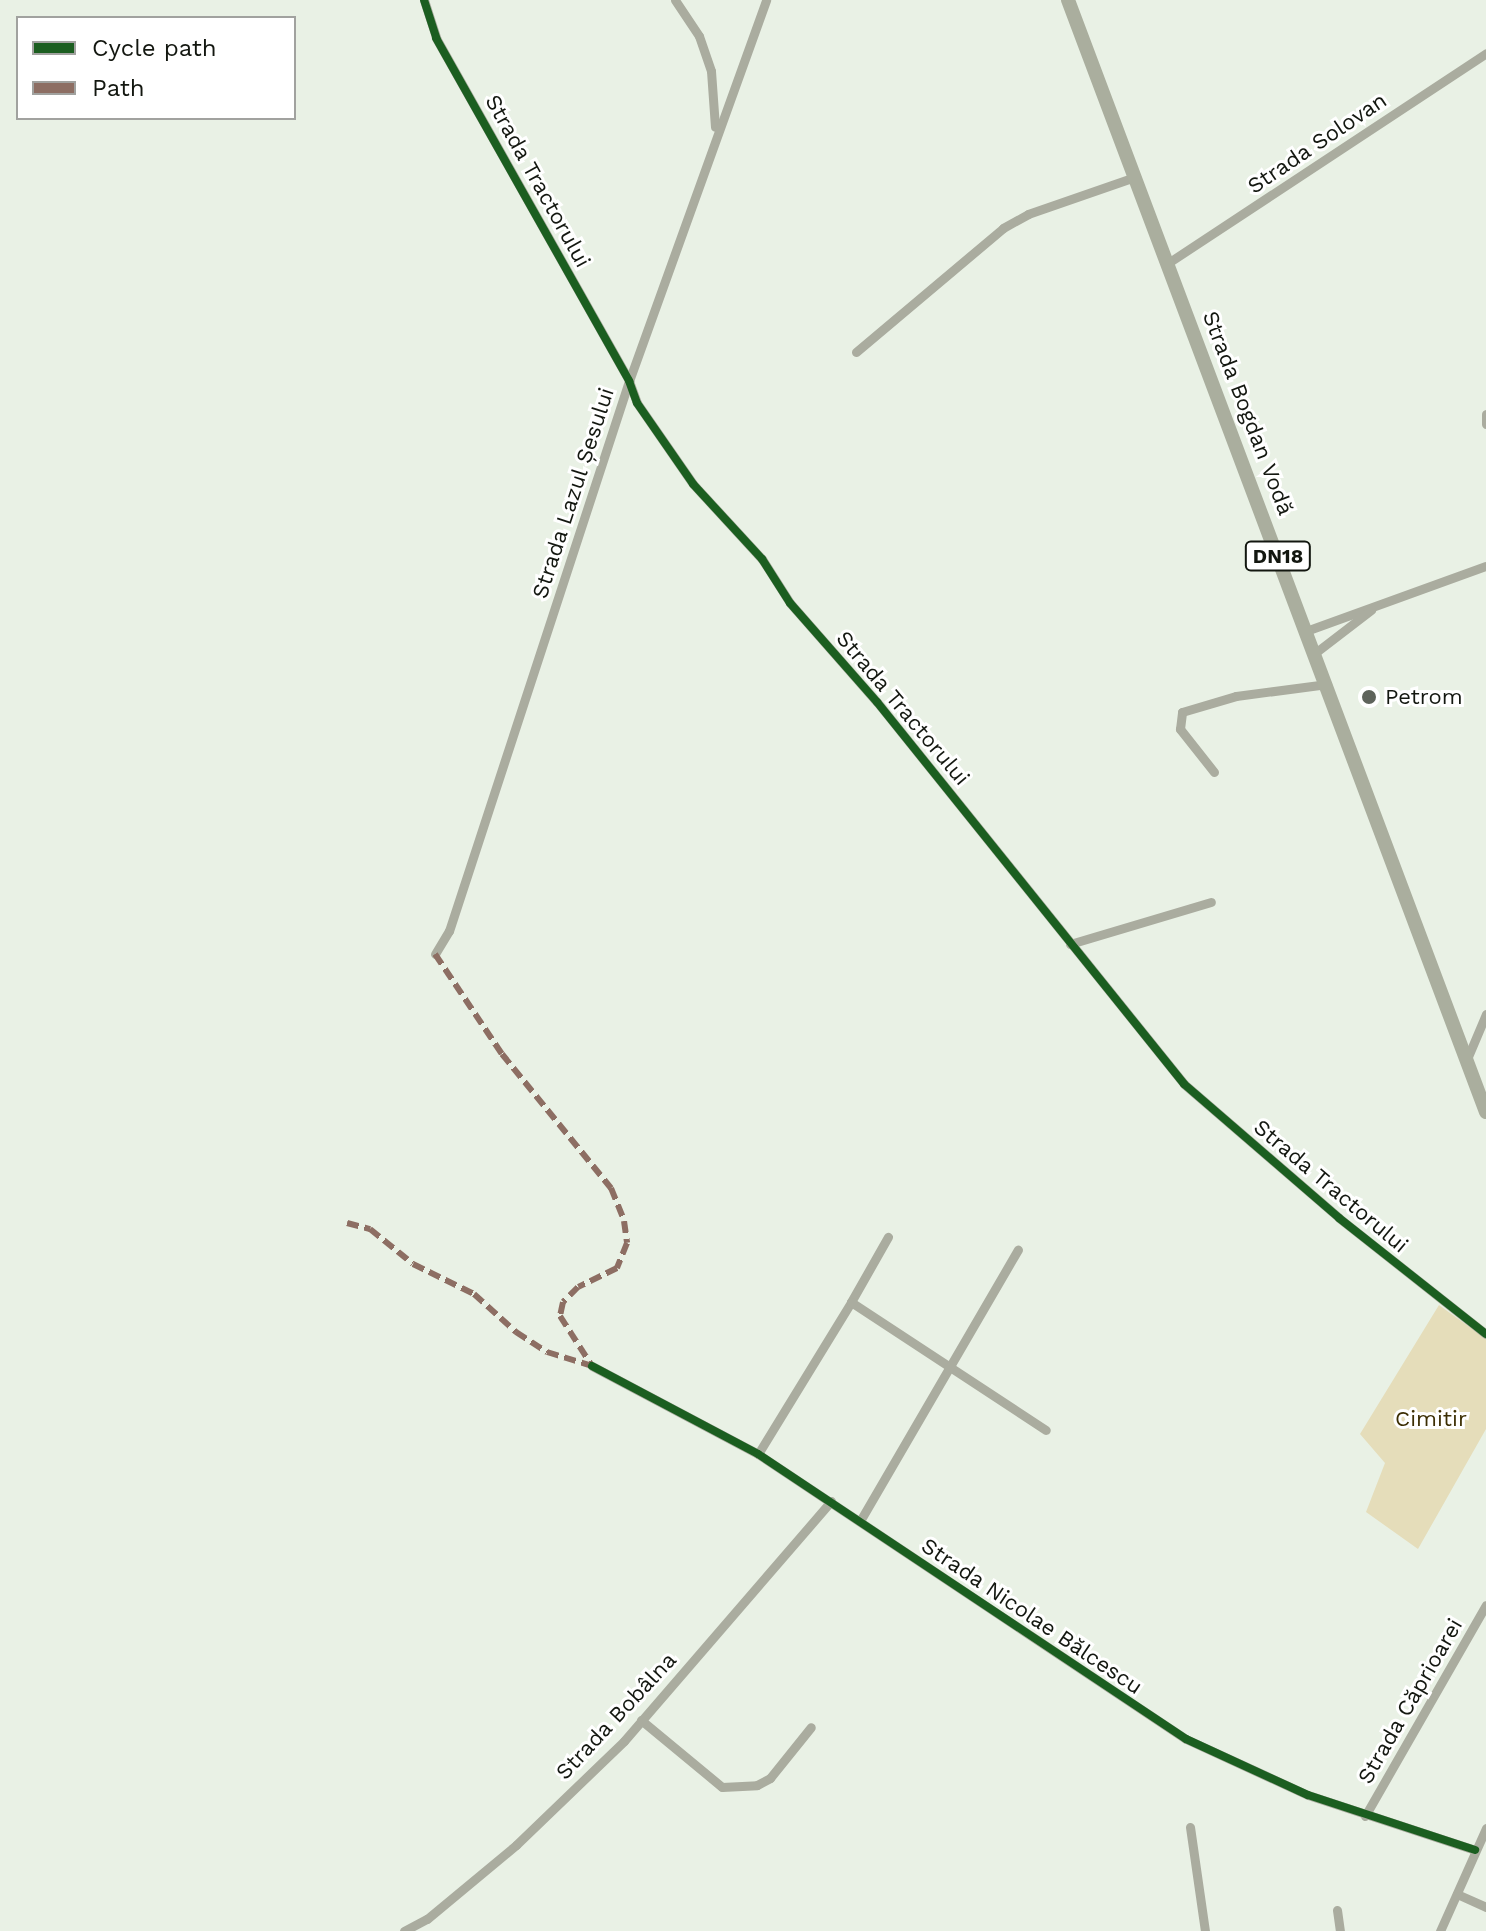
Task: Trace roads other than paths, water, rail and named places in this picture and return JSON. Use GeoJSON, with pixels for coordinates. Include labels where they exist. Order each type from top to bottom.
{"type":"FeatureCollection","features":[{"type":"Feature","properties":{"kind":"main road","name":"Strada Bogdan Vodă"},"geometry":{"type":"LineString","coordinates":[[1068,0],[1486,1112]]}},
{"type":"Feature","properties":{"kind":"street","name":"Strada Tractorului"},"geometry":{"type":"LineString","coordinates":[[424,0],[436,38],[629,381],[637,403],[693,484],[762,559],[790,603],[877,702],[1070,944],[1201,1099],[1339,1218],[1486,1334]]}},
{"type":"Feature","properties":{"kind":"street"},"geometry":{"type":"LineString","coordinates":[[675,0],[699,36],[711,71],[716,130]]}},
{"type":"Feature","properties":{"kind":"street","name":"Strada Lazul Șesului"},"geometry":{"type":"LineString","coordinates":[[435,954],[449,931],[629,381],[716,130],[766,0]]}},
{"type":"Feature","properties":{"kind":"street","name":"Strada Solovan"},"geometry":{"type":"LineString","coordinates":[[1168,263],[1486,53]]}},
{"type":"Feature","properties":{"kind":"street"},"geometry":{"type":"LineString","coordinates":[[856,352],[1003,228],[1028,214],[1135,177]]}},
{"type":"Feature","properties":{"kind":"street"},"geometry":{"type":"LineString","coordinates":[[1486,414],[1486,424]]}},
{"type":"Feature","properties":{"kind":"street"},"geometry":{"type":"LineString","coordinates":[[1306,631],[1486,566]]}},
{"type":"Feature","properties":{"kind":"street"},"geometry":{"type":"LineString","coordinates":[[1315,653],[1371,610]]}},
{"type":"Feature","properties":{"kind":"street"},"geometry":{"type":"LineString","coordinates":[[1214,772],[1180,729],[1182,712],[1236,696],[1327,684]]}},
{"type":"Feature","properties":{"kind":"street"},"geometry":{"type":"LineString","coordinates":[[1070,944],[1211,902]]}},
{"type":"Feature","properties":{"kind":"street"},"geometry":{"type":"LineString","coordinates":[[1466,1060],[1486,1014]]}},
{"type":"Feature","properties":{"kind":"street"},"geometry":{"type":"LineString","coordinates":[[758,1454],[888,1237]]}},
{"type":"Feature","properties":{"kind":"street"},"geometry":{"type":"LineString","coordinates":[[860,1521],[1018,1250]]}},
{"type":"Feature","properties":{"kind":"street"},"geometry":{"type":"LineString","coordinates":[[851,1302],[1046,1430]]}},
{"type":"Feature","properties":{"kind":"street","name":"Strada Nicolae Bălcescu"},"geometry":{"type":"LineString","coordinates":[[592,1366],[758,1454],[1186,1739],[1365,1816],[1475,1850]]}},
{"type":"Feature","properties":{"kind":"street","name":"Strada Bobâlna"},"geometry":{"type":"LineString","coordinates":[[404,1931],[427,1919],[516,1845],[641,1720],[831,1501]]}},
{"type":"Feature","properties":{"kind":"street","name":"Strada Căprioarei"},"geometry":{"type":"LineString","coordinates":[[1365,1816],[1486,1605]]}},
{"type":"Feature","properties":{"kind":"street"},"geometry":{"type":"LineString","coordinates":[[641,1720],[722,1787],[757,1785],[770,1778],[811,1727]]}},
{"type":"Feature","properties":{"kind":"street"},"geometry":{"type":"LineString","coordinates":[[1190,1827],[1205,1931]]}},
{"type":"Feature","properties":{"kind":"street"},"geometry":{"type":"LineString","coordinates":[[1440,1931],[1486,1828]]}},
{"type":"Feature","properties":{"kind":"street"},"geometry":{"type":"LineString","coordinates":[[1457,1894],[1486,1907]]}},
{"type":"Feature","properties":{"kind":"street"},"geometry":{"type":"LineString","coordinates":[[1337,1910],[1340,1931]]}},
{"type":"Feature","properties":{"kind":"place","name":"Petrom"},"geometry":{"type":"Point","coordinates":[1369,697]}},
{"type":"Feature","properties":{"kind":"park label","name":"Cimitir"},"geometry":{"type":"Point","coordinates":[1431,1419]}}]}
